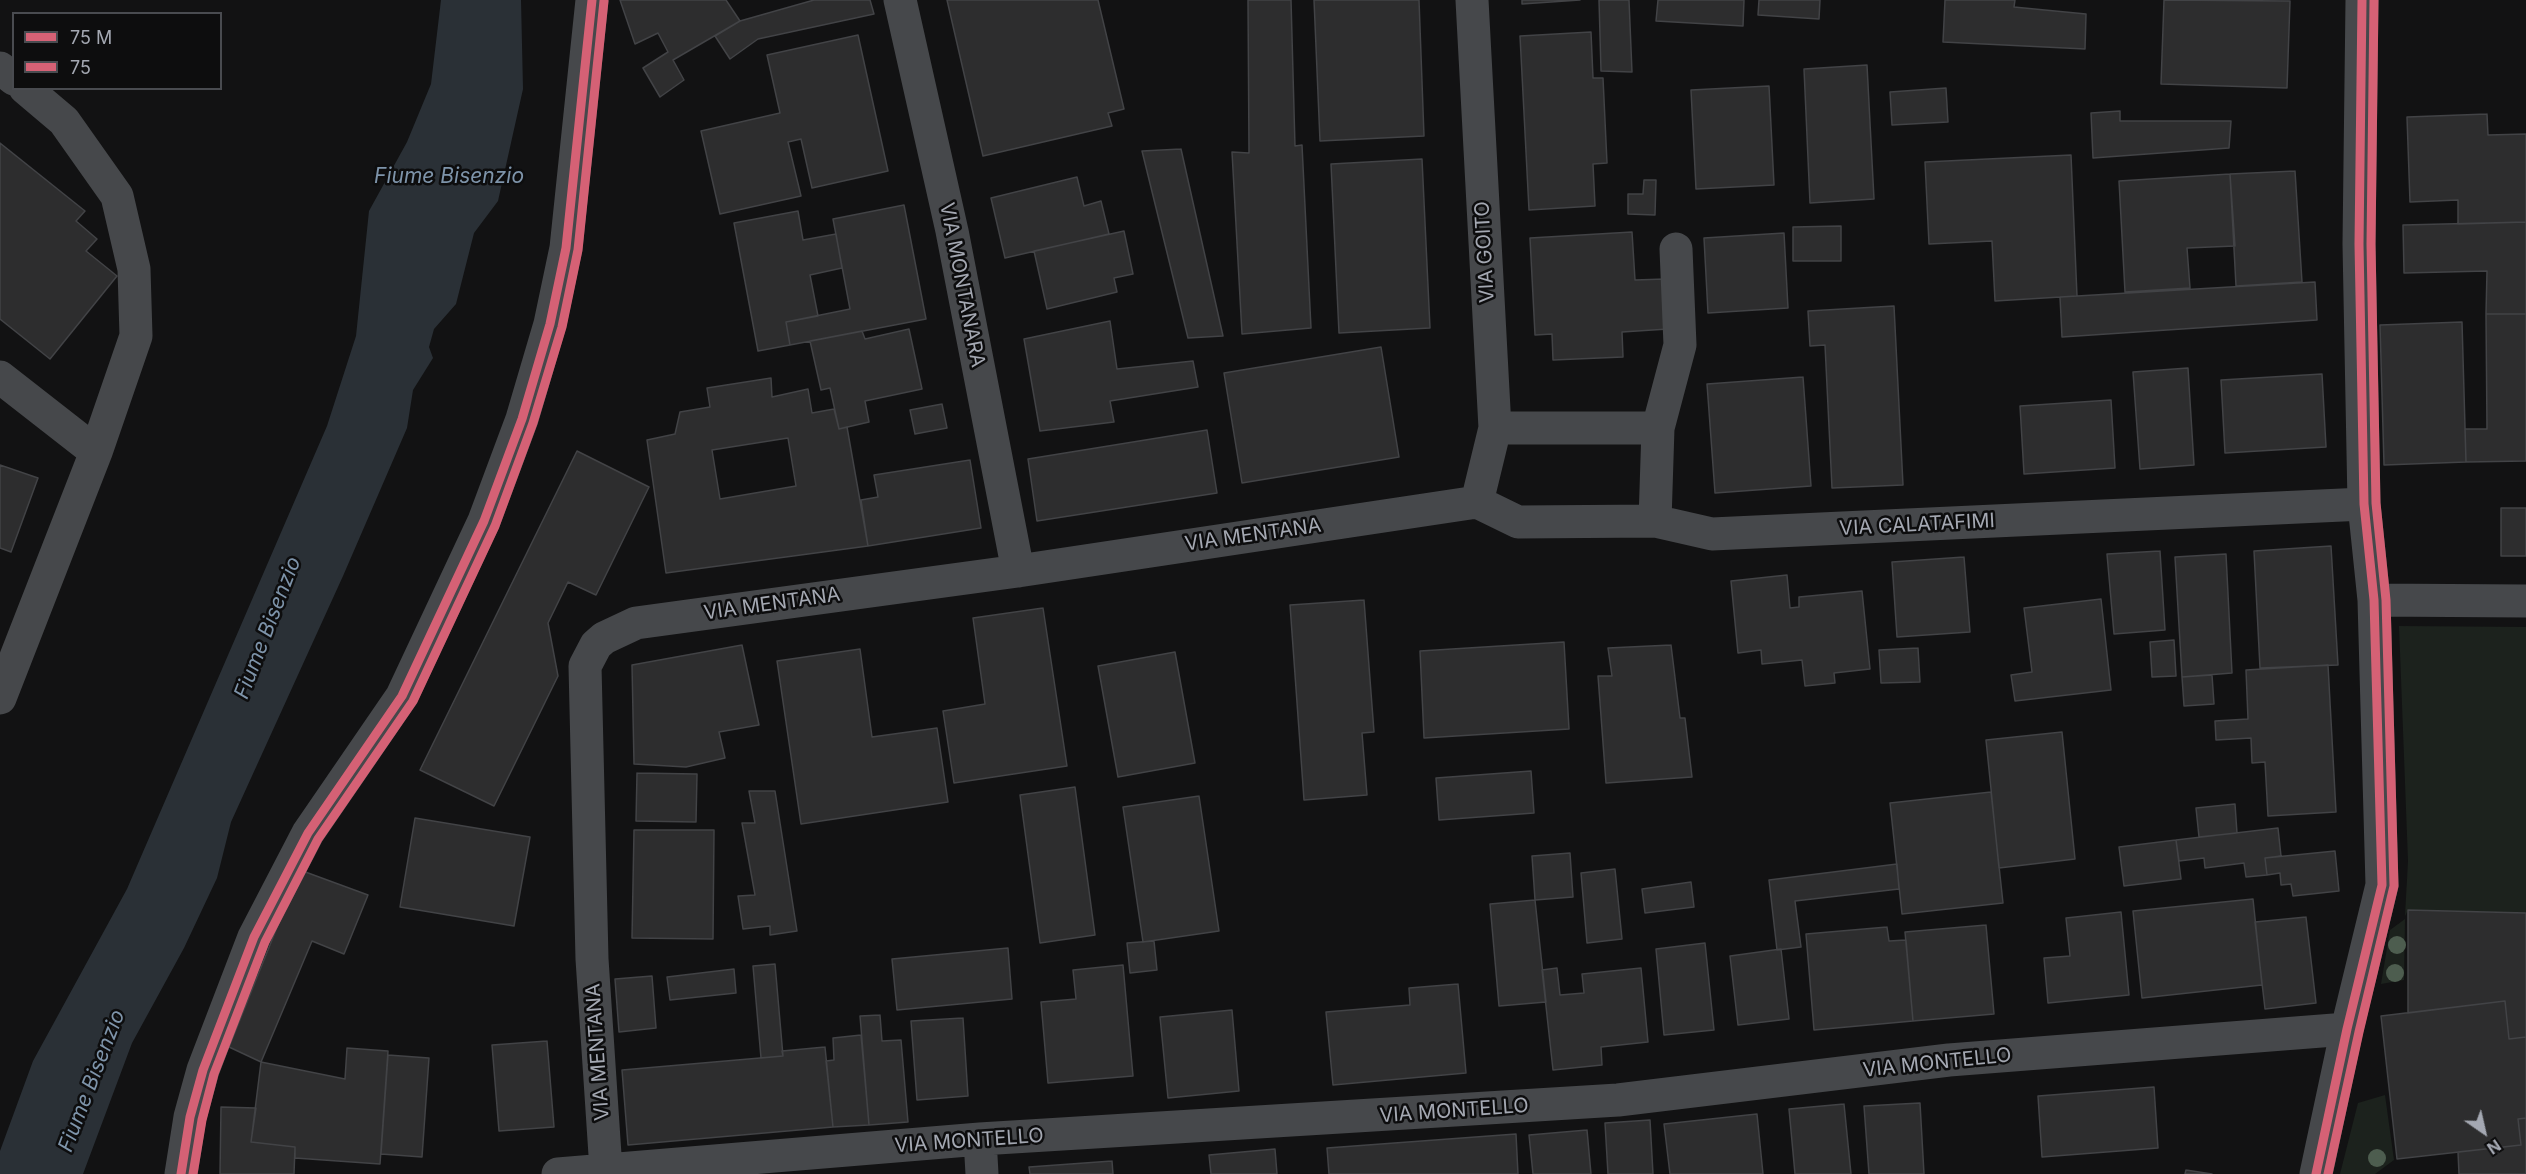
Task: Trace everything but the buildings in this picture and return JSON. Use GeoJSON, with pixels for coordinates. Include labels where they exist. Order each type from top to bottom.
{"type":"FeatureCollection","features":[{"type":"Feature","properties":{"kind":"street"},"geometry":{"type":"LineString","coordinates":[[181,1174],[190,1117],[203,1070],[254,937],[308,833],[402,696],[484,521],[522,419],[550,324],[566,248],[592,0]]}},
{"type":"Feature","properties":{"kind":"street","name":"VIA MONTANARA"},"geometry":{"type":"LineString","coordinates":[[900,0],[952,231],[1018,571]]}},
{"type":"Feature","properties":{"kind":"street","name":"VIA GOITO"},"geometry":{"type":"LineString","coordinates":[[1472,0],[1495,428],[1477,502]]}},
{"type":"Feature","properties":{"kind":"street"},"geometry":{"type":"LineString","coordinates":[[2316,1174],[2347,1029],[2382,885],[2373,600],[2364,504],[2359,244],[2362,0]]}},
{"type":"Feature","properties":{"kind":"street"},"geometry":{"type":"LineString","coordinates":[[0,68],[12,77]]}},
{"type":"Feature","properties":{"kind":"street"},"geometry":{"type":"LineString","coordinates":[[0,698],[96,452],[136,336],[134,269],[117,196],[64,121],[27,90]]}},
{"type":"Feature","properties":{"kind":"street"},"geometry":{"type":"LineString","coordinates":[[1655,521],[1658,428],[1680,345],[1676,249]]}},
{"type":"Feature","properties":{"kind":"street"},"geometry":{"type":"LineString","coordinates":[[0,377],[96,452]]}},
{"type":"Feature","properties":{"kind":"street"},"geometry":{"type":"LineString","coordinates":[[1495,428],[1658,428]]}},
{"type":"Feature","properties":{"kind":"street","name":"VIA MENTANA"},"geometry":{"type":"LineString","coordinates":[[607,1172],[592,959],[585,666],[596,645],[612,633],[636,623],[1018,571],[1477,502]]}},
{"type":"Feature","properties":{"kind":"street","name":"VIA CALATAFIMI"},"geometry":{"type":"LineString","coordinates":[[1477,502],[1518,522],[1655,521],[1712,534],[2364,504]]}},
{"type":"Feature","properties":{"kind":"street"},"geometry":{"type":"LineString","coordinates":[[2373,600],[2526,601]]}},
{"type":"Feature","properties":{"kind":"street","name":"VIA MONTELLO"},"geometry":{"type":"LineString","coordinates":[[558,1174],[607,1172],[980,1139],[1618,1100],[1949,1060],[2347,1029]]}},
{"type":"Feature","properties":{"kind":"street"},"geometry":{"type":"LineString","coordinates":[[980,1139],[982,1174]]}},
{"type":"Feature","properties":{"kind":"shaded area"},"geometry":{"type":"Polygon","coordinates":[[[2399,626],[2526,627],[2526,913],[2408,910],[2405,916],[2408,861],[2399,626]]]}},
{"type":"Feature","properties":{"kind":"shaded area"},"geometry":{"type":"Polygon","coordinates":[[[2405,919],[2404,980],[2381,984],[2390,930],[2405,919]]]}},
{"type":"Feature","properties":{"kind":"shaded area"},"geometry":{"type":"Polygon","coordinates":[[[2385,1095],[2394,1160],[2375,1174],[2340,1174],[2358,1103],[2385,1095]]]}},
{"type":"Feature","properties":{"kind":"water","name":"Fiume Bisenzio"},"geometry":{"type":"Polygon","coordinates":[[[441,0],[521,0],[523,89],[498,201],[474,233],[456,304],[434,329],[429,347],[433,358],[413,390],[407,428],[343,576],[231,822],[217,878],[184,948],[132,1043],[83,1174],[0,1174],[0,1151],[33,1061],[127,889],[327,426],[356,336],[369,211],[407,142],[431,84],[441,0]]]}},
{"type":"Feature","properties":{"kind":"transit line"},"geometry":{"type":"LineString","coordinates":[[181,1174],[190,1117],[203,1070],[254,937],[308,833],[402,696],[484,521],[522,419],[550,324],[566,248],[592,0]]}},
{"type":"Feature","properties":{"kind":"transit line"},"geometry":{"type":"LineString","coordinates":[[2316,1174],[2347,1029],[2382,885],[2374,600],[2364,504],[2359,244],[2362,0]]}},
{"type":"Feature","properties":{"kind":"transit line","name":"75"},"geometry":{"type":"LineString","coordinates":[[2328,1174],[2394,886],[2386,600],[2376,503],[2371,244],[2374,0]]}},
{"type":"Feature","properties":{"kind":"transit line","name":"75"},"geometry":{"type":"LineString","coordinates":[[193,1174],[202,1120],[214,1074],[265,942],[318,839],[413,701],[495,526],[533,423],[562,327],[578,250],[604,1]]}}]}
